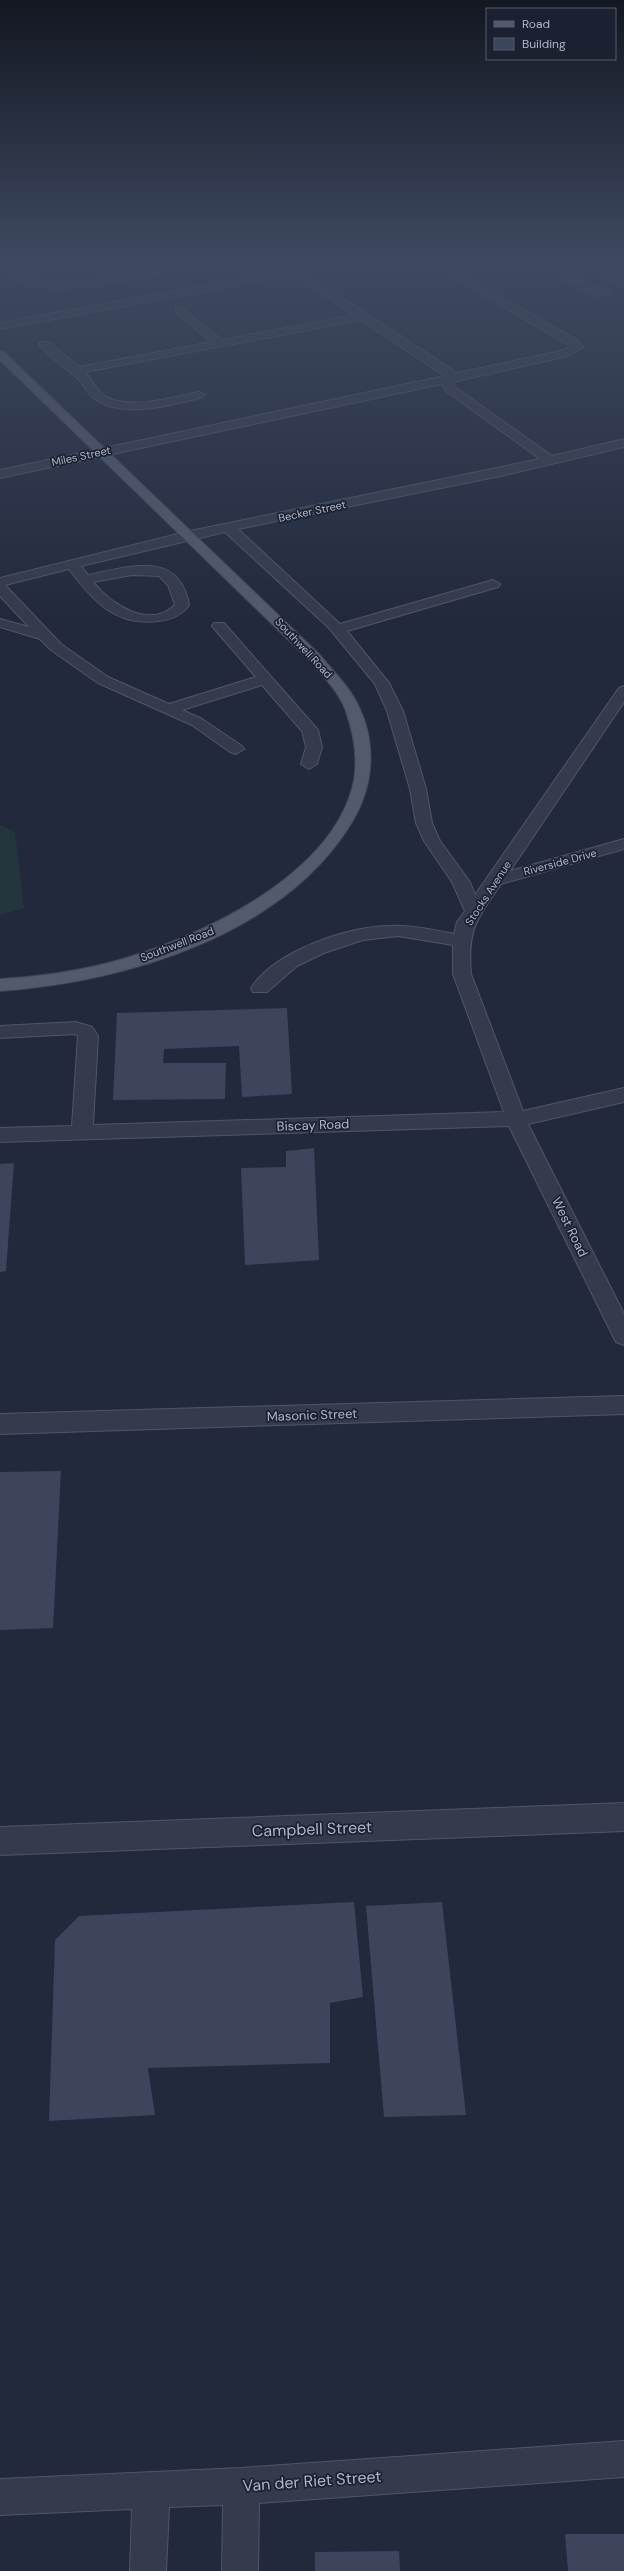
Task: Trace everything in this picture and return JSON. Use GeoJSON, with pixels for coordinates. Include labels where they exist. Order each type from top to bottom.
{"type":"FeatureCollection","features":[{"type":"Feature","properties":{"kind":"main road","name":"Southwell Road"},"geometry":{"type":"LineString","coordinates":[[0,985],[39,981],[113,966],[180,945],[214,931],[272,896],[312,863],[340,832],[362,786],[364,749],[351,707],[335,682],[314,657],[27,380]]}},
{"type":"Feature","properties":{"kind":"street"},"geometry":{"type":"LineString","coordinates":[[86,380],[98,397],[122,406],[199,395]]}},
{"type":"Feature","properties":{"kind":"street","name":"Miles Street"},"geometry":{"type":"LineString","coordinates":[[0,474],[441,380]]}},
{"type":"Feature","properties":{"kind":"street"},"geometry":{"type":"LineString","coordinates":[[448,380],[446,381],[450,389],[550,460]]}},
{"type":"Feature","properties":{"kind":"street","name":"Becker Street"},"geometry":{"type":"LineString","coordinates":[[0,582],[190,536],[624,443]]}},
{"type":"Feature","properties":{"kind":"street"},"geometry":{"type":"LineString","coordinates":[[230,528],[337,629],[362,656],[382,683],[392,704],[418,789],[424,823],[432,841],[461,882],[474,912]]}},
{"type":"Feature","properties":{"kind":"street"},"geometry":{"type":"LineString","coordinates":[[73,565],[84,580],[110,608],[121,614],[147,618],[158,617],[175,612],[182,606],[180,593],[165,573],[159,571],[146,570],[84,580]]}},
{"type":"Feature","properties":{"kind":"street"},"geometry":{"type":"LineString","coordinates":[[337,629],[493,584]]}},
{"type":"Feature","properties":{"kind":"street"},"geometry":{"type":"LineString","coordinates":[[0,588],[56,647],[103,680],[197,722],[236,748]]}},
{"type":"Feature","properties":{"kind":"street"},"geometry":{"type":"LineString","coordinates":[[0,623],[44,636]]}},
{"type":"Feature","properties":{"kind":"street"},"geometry":{"type":"LineString","coordinates":[[219,626],[310,730],[314,747],[309,764]]}},
{"type":"Feature","properties":{"kind":"street"},"geometry":{"type":"LineString","coordinates":[[169,709],[202,697],[266,679]]}},
{"type":"Feature","properties":{"kind":"street","name":"Stocks Avenue"},"geometry":{"type":"LineString","coordinates":[[516,1119],[462,974],[461,941],[466,922],[624,691]]}},
{"type":"Feature","properties":{"kind":"street","name":"Riverside Drive"},"geometry":{"type":"LineString","coordinates":[[496,880],[624,844]]}},
{"type":"Feature","properties":{"kind":"street"},"geometry":{"type":"LineString","coordinates":[[260,988],[280,969],[300,958],[325,947],[370,933],[398,931],[461,941]]}},
{"type":"Feature","properties":{"kind":"street"},"geometry":{"type":"LineString","coordinates":[[0,1032],[76,1028],[85,1031],[88,1036],[82,1133]]}},
{"type":"Feature","properties":{"kind":"street","name":"Biscay Road"},"geometry":{"type":"LineString","coordinates":[[0,1136],[516,1119],[574,1108],[624,1095]]}},
{"type":"Feature","properties":{"kind":"street","name":"West Road"},"geometry":{"type":"LineString","coordinates":[[516,1119],[624,1336]]}},
{"type":"Feature","properties":{"kind":"street","name":"Masonic Street"},"geometry":{"type":"LineString","coordinates":[[0,1424],[624,1405]]}},
{"type":"Feature","properties":{"kind":"street","name":"Campbell Street"},"geometry":{"type":"LineString","coordinates":[[0,1840],[624,1817]]}},
{"type":"Feature","properties":{"kind":"street","name":"Van der Riet Street"},"geometry":{"type":"LineString","coordinates":[[0,2497],[241,2486],[624,2459]]}},
{"type":"Feature","properties":{"kind":"street"},"geometry":{"type":"LineString","coordinates":[[240,2571],[241,2486]]}},
{"type":"Feature","properties":{"kind":"street"},"geometry":{"type":"LineString","coordinates":[[148,2571],[151,2491]]}},
{"type":"Feature","properties":{"kind":"shaded area"},"geometry":{"type":"Polygon","coordinates":[[[0,825],[15,832],[24,908],[0,915],[0,825]]]}},
{"type":"Feature","properties":{"kind":"building"},"geometry":{"type":"Polygon","coordinates":[[[287,1008],[292,1094],[242,1097],[239,1046],[164,1049],[163,1063],[226,1063],[225,1099],[113,1100],[117,1013],[287,1008]]]}},
{"type":"Feature","properties":{"kind":"building"},"geometry":{"type":"Polygon","coordinates":[[[314,1148],[319,1260],[245,1265],[241,1168],[286,1167],[286,1151],[314,1148]]]}},
{"type":"Feature","properties":{"kind":"building"},"geometry":{"type":"Polygon","coordinates":[[[14,1163],[6,1271],[0,1272],[0,1164],[14,1163]]]}},
{"type":"Feature","properties":{"kind":"building"},"geometry":{"type":"Polygon","coordinates":[[[61,1471],[53,1628],[0,1630],[0,1472],[61,1471]]]}},
{"type":"Feature","properties":{"kind":"building"},"geometry":{"type":"Polygon","coordinates":[[[354,1902],[363,1997],[330,2003],[330,2063],[148,2068],[155,2115],[49,2121],[55,1940],[79,1916],[354,1902]]]}},
{"type":"Feature","properties":{"kind":"building"},"geometry":{"type":"Polygon","coordinates":[[[442,1902],[466,2115],[384,2117],[366,1906],[442,1902]]]}},
{"type":"Feature","properties":{"kind":"building"},"geometry":{"type":"Polygon","coordinates":[[[565,2534],[624,2534],[624,2571],[568,2571],[565,2534]]]}},
{"type":"Feature","properties":{"kind":"building"},"geometry":{"type":"Polygon","coordinates":[[[399,2551],[400,2571],[315,2571],[315,2552],[399,2551]]]}}]}
